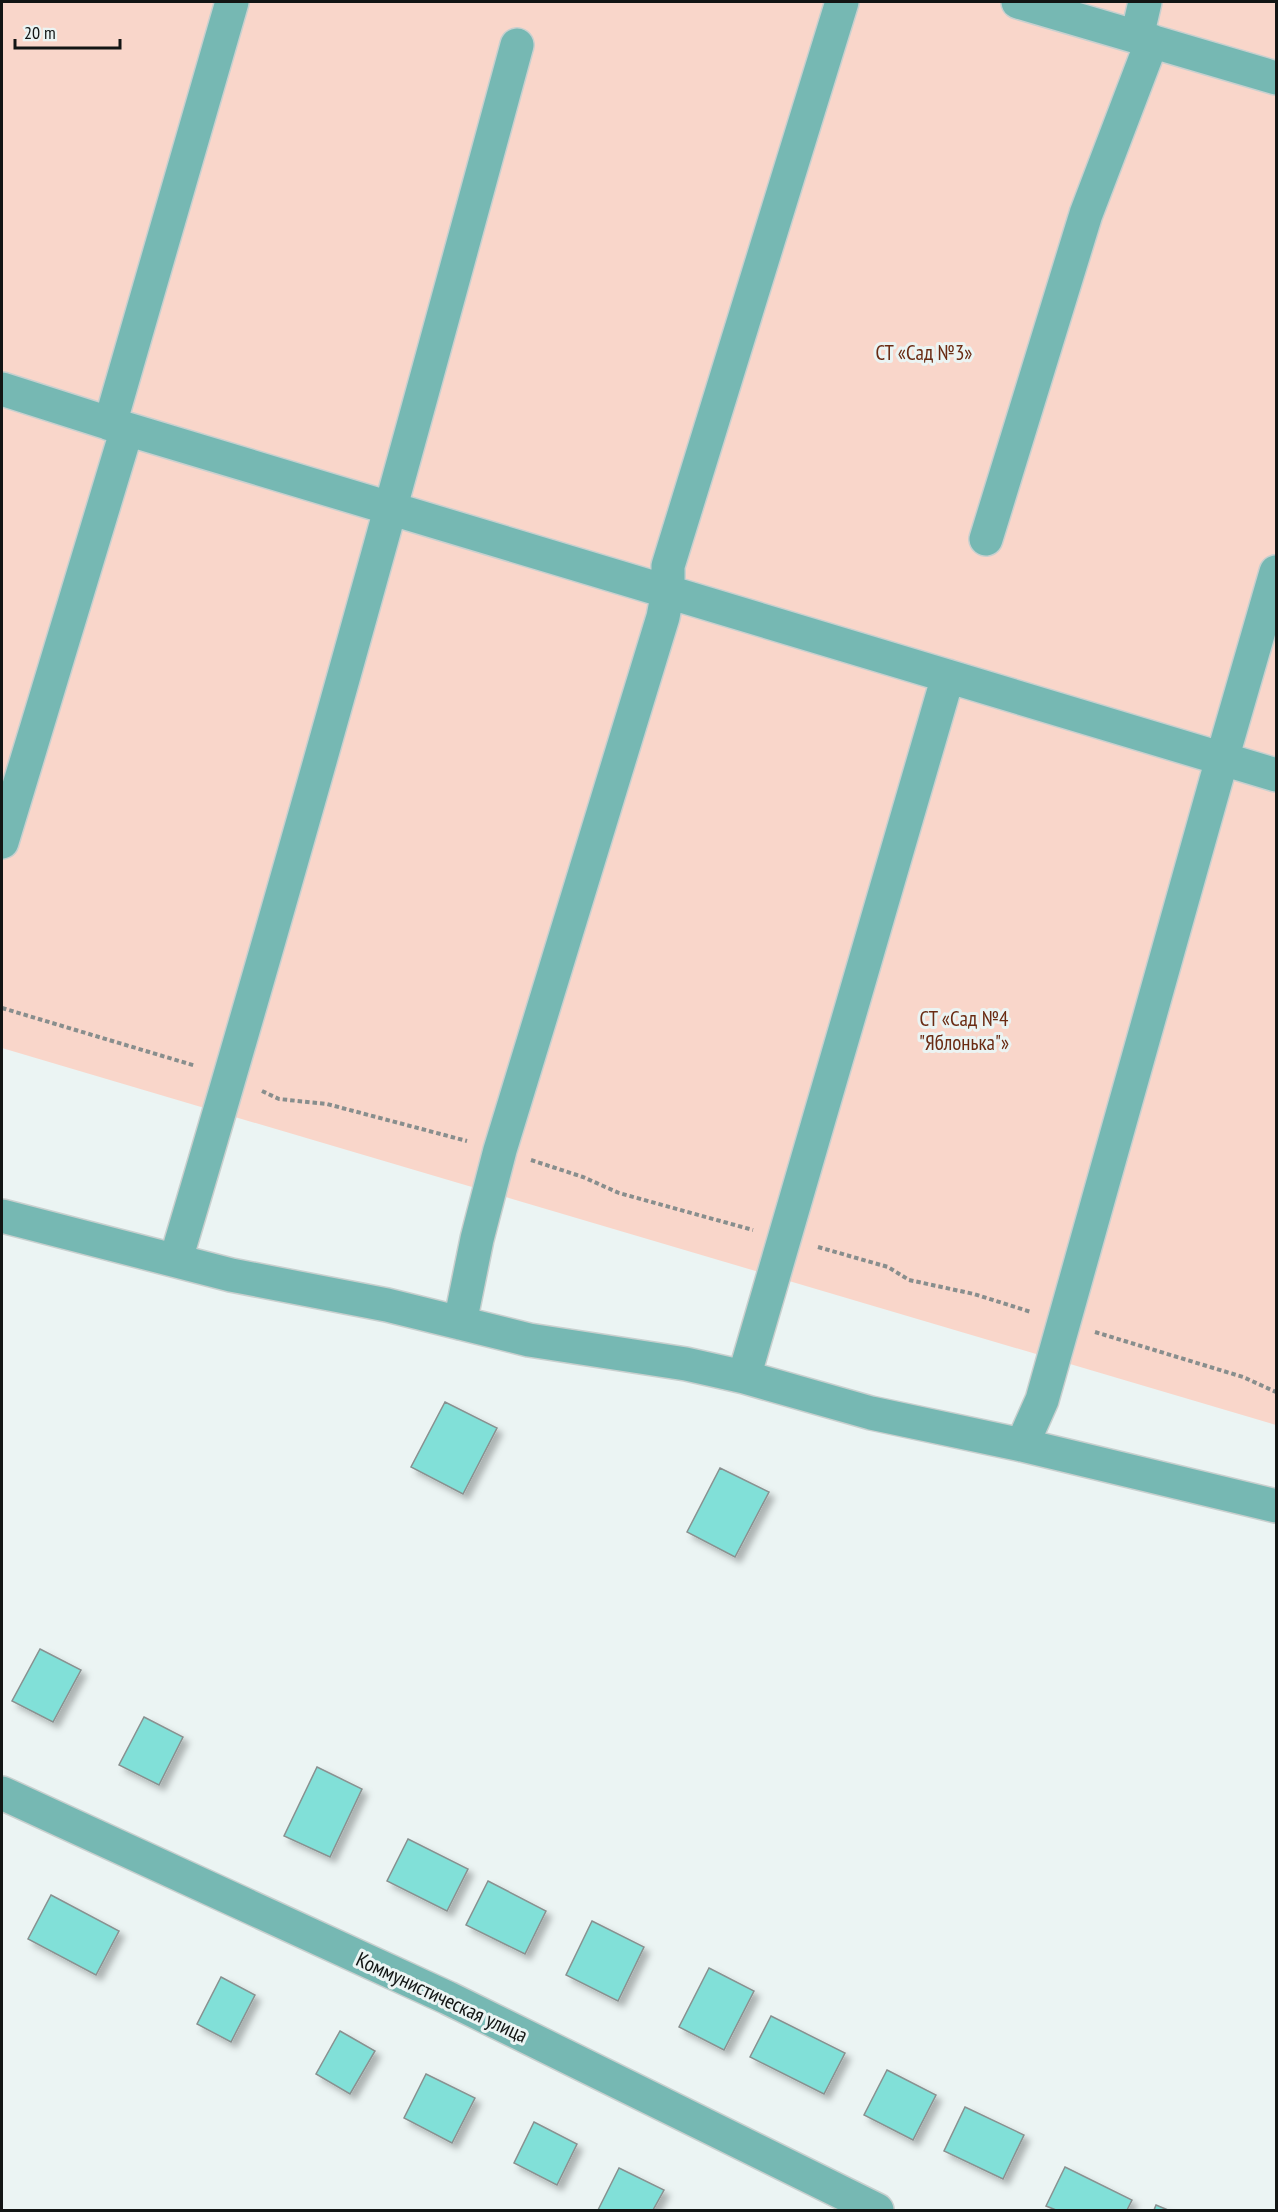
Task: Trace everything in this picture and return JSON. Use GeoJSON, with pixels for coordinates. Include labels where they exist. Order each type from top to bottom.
{"type":"FeatureCollection","features":[{"type":"Feature","properties":{"kind":"street"},"geometry":{"type":"LineString","coordinates":[[2,842],[119,427],[232,2]]}},
{"type":"Feature","properties":{"kind":"street"},"geometry":{"type":"LineString","coordinates":[[460,1323],[477,1239],[500,1150],[663,617],[668,591],[668,566],[842,2]]}},
{"type":"Feature","properties":{"kind":"street"},"geometry":{"type":"LineString","coordinates":[[1018,2],[1276,78]]}},
{"type":"Feature","properties":{"kind":"street"},"geometry":{"type":"LineString","coordinates":[[986,539],[1086,214],[1145,39],[1145,2]]}},
{"type":"Feature","properties":{"kind":"street"},"geometry":{"type":"LineString","coordinates":[[176,1259],[391,509],[518,45]]}},
{"type":"Feature","properties":{"kind":"street"},"geometry":{"type":"LineString","coordinates":[[2,389],[119,427],[1276,775]]}},
{"type":"Feature","properties":{"kind":"street"},"geometry":{"type":"LineString","coordinates":[[1022,1444],[1042,1400],[1062,1322],[1276,572]]}},
{"type":"Feature","properties":{"kind":"street"},"geometry":{"type":"LineString","coordinates":[[744,1377],[948,676]]}},
{"type":"Feature","properties":{"kind":"street"},"geometry":{"type":"LineString","coordinates":[[2,1216],[231,1275],[387,1305],[529,1340],[686,1364],[744,1377],[871,1413],[1022,1444],[1276,1506]]}},
{"type":"Feature","properties":{"kind":"street","name":"Коммунистическая улица"},"geometry":{"type":"LineString","coordinates":[[2,1793],[448,1998],[877,2211]]}},
{"type":"Feature","properties":{"kind":"path"},"geometry":{"type":"LineString","coordinates":[[2,1008],[230,1076],[279,1099],[327,1104],[500,1150],[583,1177],[619,1193],[888,1267],[909,1280],[974,1294],[1243,1377],[1276,1392]]}},
{"type":"Feature","properties":{"kind":"green space"},"geometry":{"type":"Polygon","coordinates":[[[2,2],[1276,2],[1276,1425],[2,1048],[2,2]]]}},
{"type":"Feature","properties":{"kind":"building"},"geometry":{"type":"Polygon","coordinates":[[[445,1402],[497,1428],[463,1494],[411,1467],[445,1402]]]}},
{"type":"Feature","properties":{"kind":"building"},"geometry":{"type":"Polygon","coordinates":[[[720,1468],[769,1492],[735,1557],[687,1532],[720,1468]]]}},
{"type":"Feature","properties":{"kind":"building"},"geometry":{"type":"Polygon","coordinates":[[[40,1649],[81,1670],[53,1722],[12,1701],[40,1649]]]}},
{"type":"Feature","properties":{"kind":"building"},"geometry":{"type":"Polygon","coordinates":[[[144,1717],[183,1737],[159,1785],[119,1765],[144,1717]]]}},
{"type":"Feature","properties":{"kind":"building"},"geometry":{"type":"Polygon","coordinates":[[[317,1767],[362,1789],[330,1857],[284,1836],[317,1767]]]}},
{"type":"Feature","properties":{"kind":"building"},"geometry":{"type":"Polygon","coordinates":[[[408,1839],[468,1869],[447,1911],[387,1881],[408,1839]]]}},
{"type":"Feature","properties":{"kind":"building"},"geometry":{"type":"Polygon","coordinates":[[[488,1881],[546,1911],[525,1954],[466,1925],[488,1881]]]}},
{"type":"Feature","properties":{"kind":"building"},"geometry":{"type":"Polygon","coordinates":[[[51,1895],[119,1931],[96,1975],[28,1939],[51,1895]]]}},
{"type":"Feature","properties":{"kind":"building"},"geometry":{"type":"Polygon","coordinates":[[[592,1921],[644,1947],[618,2001],[566,1975],[592,1921]]]}},
{"type":"Feature","properties":{"kind":"building"},"geometry":{"type":"Polygon","coordinates":[[[709,1968],[754,1991],[724,2050],[679,2027],[709,1968]]]}},
{"type":"Feature","properties":{"kind":"building"},"geometry":{"type":"Polygon","coordinates":[[[221,1977],[255,1995],[231,2042],[197,2024],[221,1977]]]}},
{"type":"Feature","properties":{"kind":"building"},"geometry":{"type":"Polygon","coordinates":[[[771,2016],[845,2053],[824,2094],[750,2057],[771,2016]]]}},
{"type":"Feature","properties":{"kind":"building"},"geometry":{"type":"Polygon","coordinates":[[[340,2031],[375,2051],[350,2094],[316,2074],[340,2031]]]}},
{"type":"Feature","properties":{"kind":"building"},"geometry":{"type":"Polygon","coordinates":[[[887,2070],[936,2095],[913,2140],[864,2115],[887,2070]]]}},
{"type":"Feature","properties":{"kind":"building"},"geometry":{"type":"Polygon","coordinates":[[[426,2074],[475,2098],[452,2143],[404,2118],[426,2074]]]}},
{"type":"Feature","properties":{"kind":"building"},"geometry":{"type":"Polygon","coordinates":[[[965,2107],[1024,2135],[1003,2179],[944,2151],[965,2107]]]}},
{"type":"Feature","properties":{"kind":"building"},"geometry":{"type":"Polygon","coordinates":[[[534,2122],[577,2144],[557,2185],[514,2163],[534,2122]]]}},
{"type":"Feature","properties":{"kind":"building"},"geometry":{"type":"Polygon","coordinates":[[[1065,2167],[1132,2200],[1127,2210],[1056,2210],[1046,2206],[1065,2167]]]}},
{"type":"Feature","properties":{"kind":"building"},"geometry":{"type":"Polygon","coordinates":[[[619,2168],[664,2190],[653,2210],[598,2210],[619,2168]]]}},
{"type":"Feature","properties":{"kind":"building"},"geometry":{"type":"Polygon","coordinates":[[[1156,2205],[1168,2210],[1154,2210],[1156,2205]]]}},
{"type":"Feature","properties":{"kind":"park label","name":"СТ «Сад №3»"},"geometry":{"type":"Point","coordinates":[924,352]}},
{"type":"Feature","properties":{"kind":"park label","name":"СТ «Сад №4 \"Яблонька\"»"},"geometry":{"type":"Point","coordinates":[964,1030]}}]}
